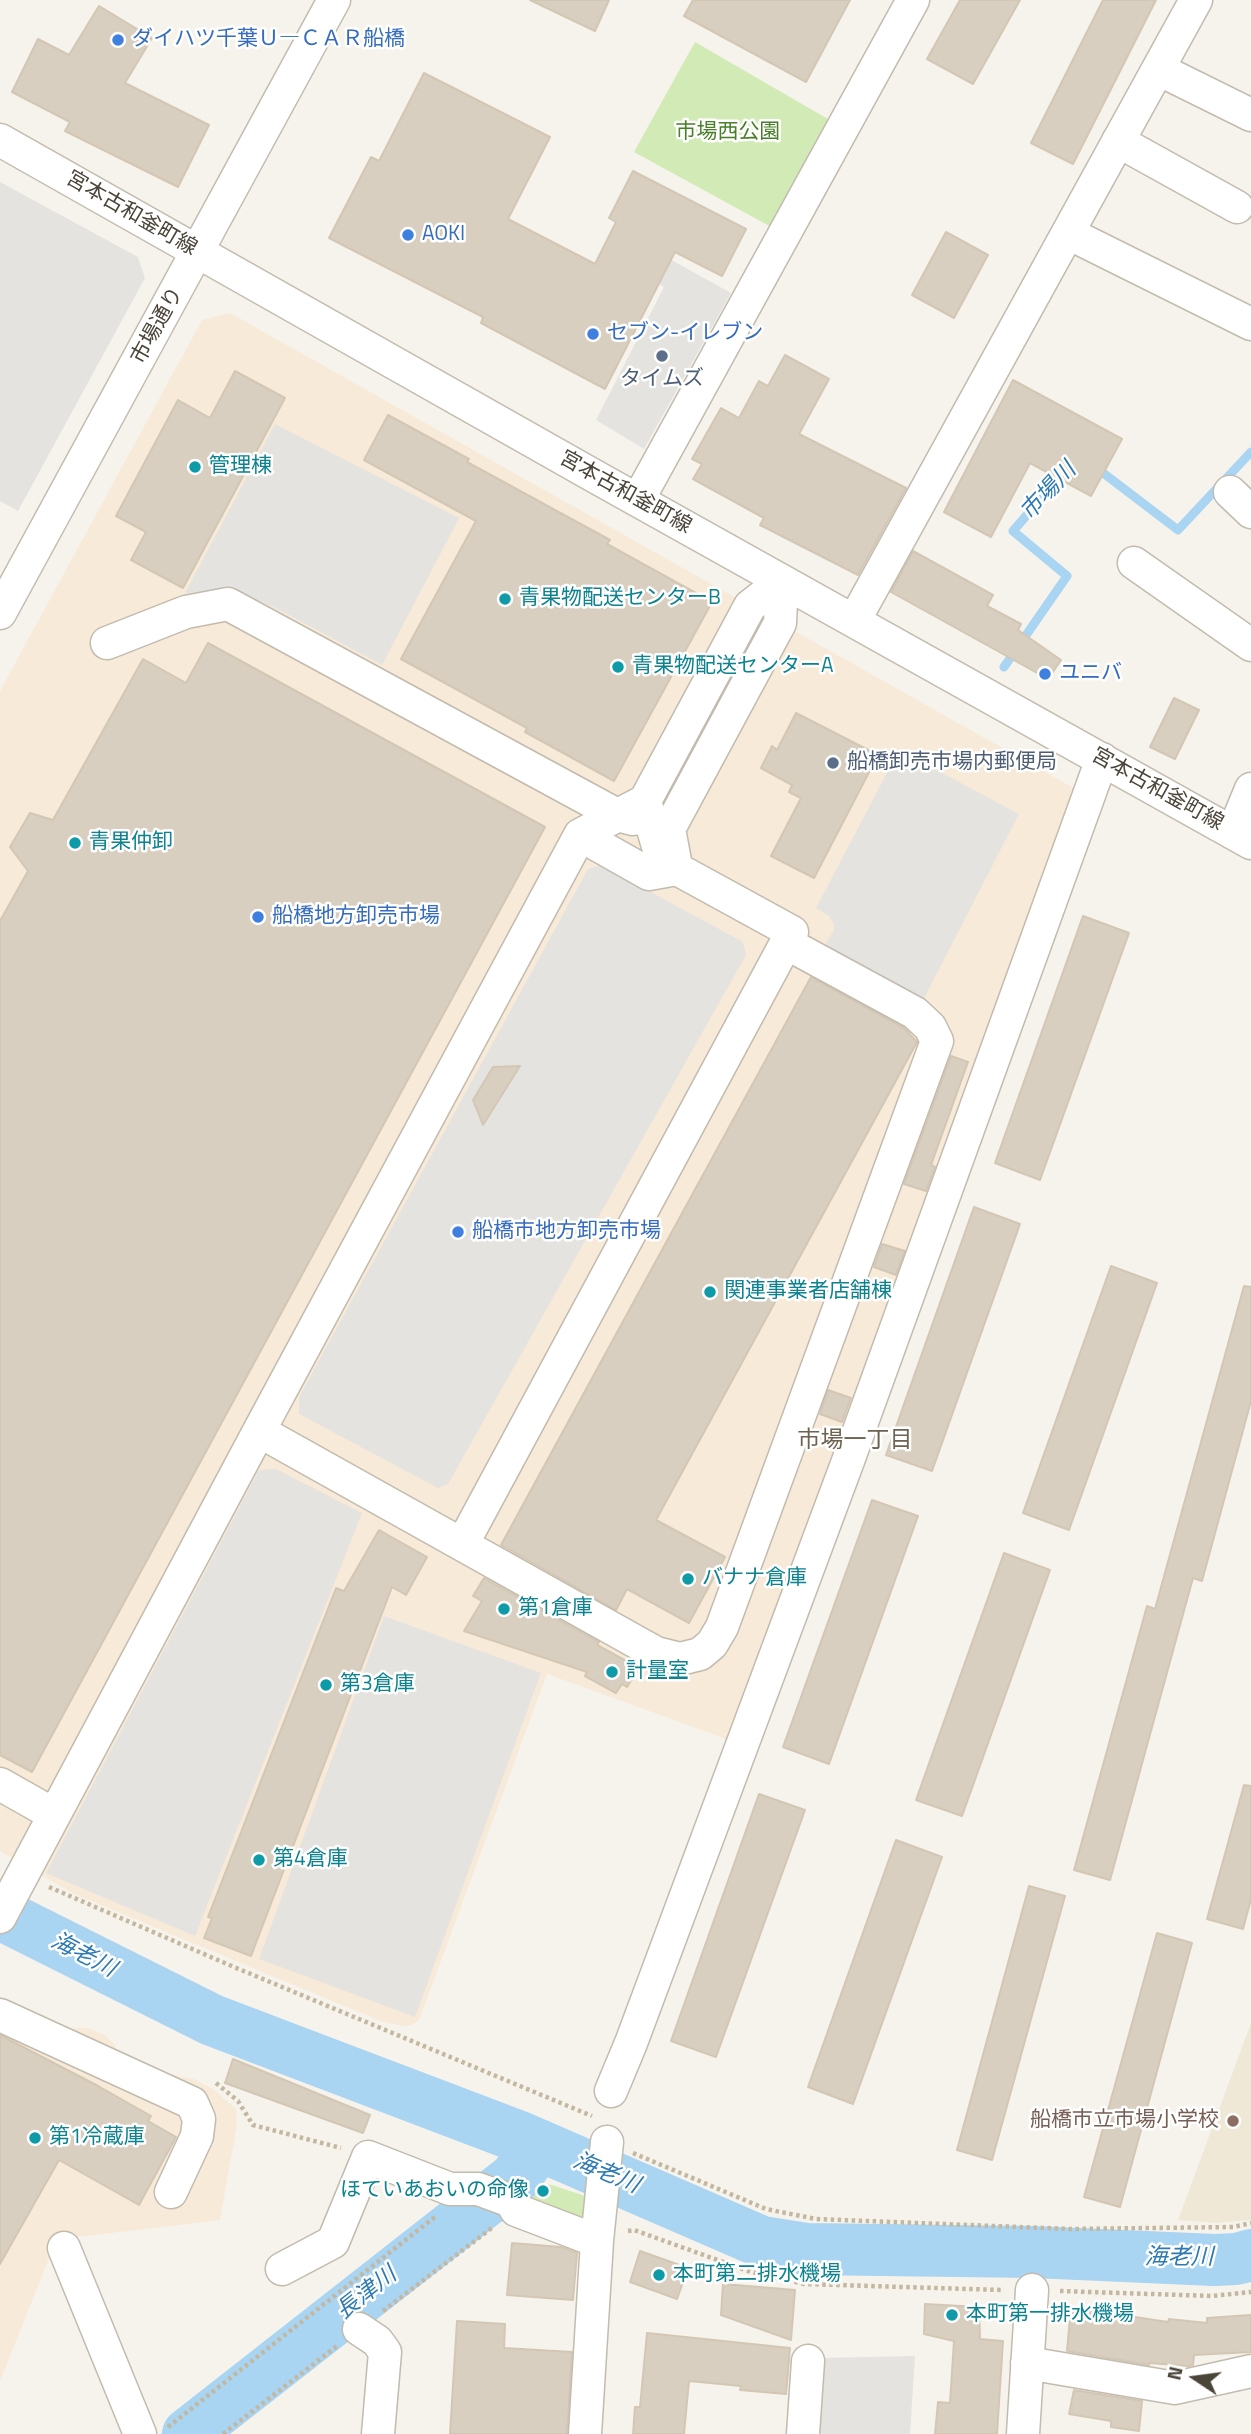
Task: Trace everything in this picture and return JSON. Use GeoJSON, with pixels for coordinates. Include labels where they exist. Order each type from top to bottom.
{"type":"FeatureCollection","features":[{"type":"Feature","properties":{"kind":"street","name":"市場通り"},"geometry":{"type":"LineString","coordinates":[[0,613],[334,0]]}},
{"type":"Feature","properties":{"kind":"street"},"geometry":{"type":"LineString","coordinates":[[638,500],[913,0]]}},
{"type":"Feature","properties":{"kind":"street"},"geometry":{"type":"LineString","coordinates":[[854,621],[1196,0]]}},
{"type":"Feature","properties":{"kind":"street"},"geometry":{"type":"LineString","coordinates":[[1158,69],[1251,115]]}},
{"type":"Feature","properties":{"kind":"street","name":"宮本古和釜町線"},"geometry":{"type":"LineString","coordinates":[[0,140],[1242,838]]}},
{"type":"Feature","properties":{"kind":"street"},"geometry":{"type":"LineString","coordinates":[[1118,141],[1237,207]]}},
{"type":"Feature","properties":{"kind":"street"},"geometry":{"type":"LineString","coordinates":[[1068,233],[1251,324]]}},
{"type":"Feature","properties":{"kind":"street"},"geometry":{"type":"LineString","coordinates":[[1134,563],[1251,645]]}},
{"type":"Feature","properties":{"kind":"street"},"geometry":{"type":"LineString","coordinates":[[463,1543],[792,932],[677,869],[661,857],[661,816],[780,623],[782,581]]}},
{"type":"Feature","properties":{"kind":"street"},"geometry":{"type":"LineString","coordinates":[[107,643],[187,611],[228,604],[617,815],[661,816]]}},
{"type":"Feature","properties":{"kind":"street"},"geometry":{"type":"LineString","coordinates":[[585,2434],[605,2117],[848,1461],[1102,759]]}},
{"type":"Feature","properties":{"kind":"street"},"geometry":{"type":"LineString","coordinates":[[1242,838],[1251,789]]}},
{"type":"Feature","properties":{"kind":"street"},"geometry":{"type":"LineString","coordinates":[[0,1917],[259,1430],[591,841],[617,815]]}},
{"type":"Feature","properties":{"kind":"street"},"geometry":{"type":"LineString","coordinates":[[591,841],[661,816]]}},
{"type":"Feature","properties":{"kind":"street"},"geometry":{"type":"LineString","coordinates":[[591,841],[649,874],[677,869]]}},
{"type":"Feature","properties":{"kind":"street"},"geometry":{"type":"LineString","coordinates":[[259,1430],[656,1653],[680,1659],[700,1654],[712,1644],[722,1627],[937,1041],[930,1027],[915,1013],[786,943]]}},
{"type":"Feature","properties":{"kind":"street"},"geometry":{"type":"LineString","coordinates":[[0,1784],[53,1814]]}},
{"type":"Feature","properties":{"kind":"street"},"geometry":{"type":"LineString","coordinates":[[0,2015],[192,2103],[200,2119],[197,2136],[171,2192]]}},
{"type":"Feature","properties":{"kind":"street"},"geometry":{"type":"LineString","coordinates":[[282,2269],[333,2242],[368,2157],[450,2189],[475,2189],[511,2201],[516,2210],[599,2228]]}},
{"type":"Feature","properties":{"kind":"street"},"geometry":{"type":"LineString","coordinates":[[64,2248],[139,2434]]}},
{"type":"Feature","properties":{"kind":"street"},"geometry":{"type":"LineString","coordinates":[[1023,2434],[1032,2290]]}},
{"type":"Feature","properties":{"kind":"street"},"geometry":{"type":"LineString","coordinates":[[359,2329],[377,2341],[385,2352],[378,2434]]}},
{"type":"Feature","properties":{"kind":"street"},"geometry":{"type":"LineString","coordinates":[[803,2434],[807,2361]]}},
{"type":"Feature","properties":{"kind":"street"},"geometry":{"type":"LineString","coordinates":[[1027,2363],[1175,2388],[1251,2371]]}},
{"type":"Feature","properties":{"kind":"path"},"geometry":{"type":"LineString","coordinates":[[18,1882],[605,2117],[766,2210],[816,2218],[1070,2229],[1233,2227],[1251,2224]]}},
{"type":"Feature","properties":{"kind":"path"},"geometry":{"type":"LineString","coordinates":[[207,2078],[238,2101],[253,2125],[344,2149]]}},
{"type":"Feature","properties":{"kind":"path"},"geometry":{"type":"LineString","coordinates":[[159,2434],[475,2189]]}},
{"type":"Feature","properties":{"kind":"path"},"geometry":{"type":"LineString","coordinates":[[599,2228],[634,2230],[751,2272],[804,2284],[1212,2295],[1251,2292]]}},
{"type":"Feature","properties":{"kind":"shaded area"},"geometry":{"type":"Polygon","coordinates":[[[0,182],[138,257],[145,278],[18,511],[0,501],[0,182]]]}},
{"type":"Feature","properties":{"kind":"shaded area","name":"タイムズ"},"geometry":{"type":"Polygon","coordinates":[[[628,236],[731,293],[644,449],[596,420],[664,287],[616,260],[628,236]]]}},
{"type":"Feature","properties":{"kind":"shaded area","name":"船橋市地方卸売市場"},"geometry":{"type":"Polygon","coordinates":[[[230,313],[1077,790],[729,1740],[547,1674],[419,2020],[403,2026],[383,2022],[72,1893],[0,1851],[0,691],[202,320],[230,313]]]}},
{"type":"Feature","properties":{"kind":"shaded area"},"geometry":{"type":"Polygon","coordinates":[[[275,424],[459,518],[382,665],[278,609],[240,592],[185,593],[275,424]]]}},
{"type":"Feature","properties":{"kind":"shaded area"},"geometry":{"type":"Polygon","coordinates":[[[899,750],[1019,814],[920,1006],[821,952],[834,930],[834,924],[829,916],[816,908],[899,750]]]}},
{"type":"Feature","properties":{"kind":"shaded area"},"geometry":{"type":"Polygon","coordinates":[[[601,865],[743,942],[746,955],[448,1484],[438,1488],[299,1414],[299,1397],[588,869],[601,865]]]}},
{"type":"Feature","properties":{"kind":"shaded area"},"geometry":{"type":"Polygon","coordinates":[[[276,1469],[362,1513],[195,1936],[46,1873],[259,1470],[276,1469]]]}},
{"type":"Feature","properties":{"kind":"shaded area"},"geometry":{"type":"Polygon","coordinates":[[[384,1616],[541,1673],[415,2017],[259,1959],[384,1616]]]}},
{"type":"Feature","properties":{"kind":"shaded area"},"geometry":{"type":"Polygon","coordinates":[[[0,2000],[64,2032],[74,2028],[88,2028],[105,2035],[124,2059],[150,2071],[194,2079],[213,2089],[236,2109],[237,2124],[220,2220],[69,2238],[53,2248],[0,2381],[0,2000]]]}},
{"type":"Feature","properties":{"kind":"shaded area","name":"船橋市立市場小学校"},"geometry":{"type":"Polygon","coordinates":[[[1251,2023],[1251,2220],[1215,2223],[1178,2220],[1251,2023]]]}},
{"type":"Feature","properties":{"kind":"shaded area"},"geometry":{"type":"Polygon","coordinates":[[[915,2356],[910,2434],[815,2434],[819,2358],[915,2356]]]}},
{"type":"Feature","properties":{"kind":"green space","name":"市場西公園"},"geometry":{"type":"Polygon","coordinates":[[[695,42],[833,122],[773,228],[634,152],[695,42]]]}},
{"type":"Feature","properties":{"kind":"green space"},"geometry":{"type":"Polygon","coordinates":[[[534,2183],[552,2185],[588,2197],[588,2211],[582,2226],[534,2208],[524,2192],[534,2183]]]}},
{"type":"Feature","properties":{"kind":"building"},"geometry":{"type":"Polygon","coordinates":[[[530,0],[609,0],[595,31],[530,0]]]}},
{"type":"Feature","properties":{"kind":"building"},"geometry":{"type":"Polygon","coordinates":[[[693,0],[850,0],[806,82],[684,16],[693,0]]]}},
{"type":"Feature","properties":{"kind":"building"},"geometry":{"type":"Polygon","coordinates":[[[960,0],[1020,0],[973,84],[927,59],[960,0]]]}},
{"type":"Feature","properties":{"kind":"building"},"geometry":{"type":"Polygon","coordinates":[[[1103,0],[1156,0],[1073,164],[1031,143],[1103,0]]]}},
{"type":"Feature","properties":{"kind":"building"},"geometry":{"type":"Polygon","coordinates":[[[99,6],[152,38],[125,83],[209,125],[178,187],[65,131],[70,122],[12,92],[38,39],[69,55],[99,6]]]}},
{"type":"Feature","properties":{"kind":"building"},"geometry":{"type":"Polygon","coordinates":[[[424,73],[550,137],[508,219],[595,264],[616,222],[609,218],[633,171],[746,229],[722,276],[675,252],[605,389],[481,323],[483,317],[329,238],[371,157],[379,161],[424,73]]]}},
{"type":"Feature","properties":{"kind":"building"},"geometry":{"type":"Polygon","coordinates":[[[946,232],[988,255],[954,318],[912,295],[946,232]]]}},
{"type":"Feature","properties":{"kind":"building"},"geometry":{"type":"Polygon","coordinates":[[[785,355],[829,379],[799,434],[906,488],[858,575],[760,525],[764,518],[693,479],[702,464],[692,459],[721,408],[739,418],[759,381],[768,386],[785,355]]]}},
{"type":"Feature","properties":{"kind":"building","name":"管理棟"},"geometry":{"type":"Polygon","coordinates":[[[235,371],[285,398],[183,588],[131,560],[146,532],[116,516],[178,400],[210,418],[235,371]]]}},
{"type":"Feature","properties":{"kind":"building"},"geometry":{"type":"Polygon","coordinates":[[[1013,380],[1122,439],[1091,496],[1030,463],[991,537],[944,512],[1013,380]]]}},
{"type":"Feature","properties":{"kind":"building"},"geometry":{"type":"Polygon","coordinates":[[[388,415],[469,459],[467,462],[610,540],[607,544],[712,602],[614,781],[525,732],[527,728],[401,659],[476,521],[364,460],[388,415]]]}},
{"type":"Feature","properties":{"kind":"building"},"geometry":{"type":"Polygon","coordinates":[[[913,551],[993,595],[987,606],[1021,624],[1018,630],[1061,660],[1048,679],[891,592],[913,551]]]}},
{"type":"Feature","properties":{"kind":"building"},"geometry":{"type":"Polygon","coordinates":[[[208,643],[545,827],[32,1772],[0,1755],[0,921],[28,871],[10,847],[30,813],[53,820],[143,659],[186,683],[208,643]]]}},
{"type":"Feature","properties":{"kind":"building"},"geometry":{"type":"Polygon","coordinates":[[[1174,698],[1199,710],[1175,759],[1150,747],[1174,698]]]}},
{"type":"Feature","properties":{"kind":"building"},"geometry":{"type":"Polygon","coordinates":[[[796,713],[878,755],[814,878],[771,856],[801,798],[789,792],[792,785],[761,768],[772,746],[777,750],[796,713]]]}},
{"type":"Feature","properties":{"kind":"building"},"geometry":{"type":"Polygon","coordinates":[[[1083,916],[1129,933],[1040,1180],[995,1163],[1083,916]]]}},
{"type":"Feature","properties":{"kind":"building","name":"関連事業者店舗棟"},"geometry":{"type":"Polygon","coordinates":[[[811,977],[904,1028],[917,1042],[656,1520],[725,1557],[689,1623],[627,1589],[616,1610],[501,1545],[811,977]]]}},
{"type":"Feature","properties":{"kind":"building"},"geometry":{"type":"Polygon","coordinates":[[[951,1056],[968,1062],[931,1165],[935,1167],[926,1191],[904,1184],[951,1056]]]}},
{"type":"Feature","properties":{"kind":"building"},"geometry":{"type":"Polygon","coordinates":[[[520,1066],[483,1125],[473,1100],[493,1067],[520,1066]]]}},
{"type":"Feature","properties":{"kind":"building"},"geometry":{"type":"Polygon","coordinates":[[[974,1207],[1020,1224],[932,1471],[886,1455],[974,1207]]]}},
{"type":"Feature","properties":{"kind":"building"},"geometry":{"type":"Polygon","coordinates":[[[882,1244],[905,1251],[896,1275],[874,1267],[882,1244]]]}},
{"type":"Feature","properties":{"kind":"building"},"geometry":{"type":"Polygon","coordinates":[[[1111,1266],[1157,1283],[1069,1530],[1023,1513],[1111,1266]]]}},
{"type":"Feature","properties":{"kind":"building"},"geometry":{"type":"Polygon","coordinates":[[[1244,1286],[1251,1287],[1251,1401],[1202,1581],[1193,1578],[1110,1880],[1074,1870],[1147,1606],[1155,1609],[1244,1286]]]}},
{"type":"Feature","properties":{"kind":"building"},"geometry":{"type":"Polygon","coordinates":[[[828,1390],[851,1398],[842,1422],[820,1414],[828,1390]]]}},
{"type":"Feature","properties":{"kind":"building"},"geometry":{"type":"Polygon","coordinates":[[[872,1500],[918,1516],[829,1764],[783,1747],[872,1500]]]}},
{"type":"Feature","properties":{"kind":"building"},"geometry":{"type":"Polygon","coordinates":[[[379,1530],[427,1557],[406,1595],[392,1587],[251,1956],[204,1938],[212,1918],[208,1917],[336,1588],[344,1591],[379,1530]]]}},
{"type":"Feature","properties":{"kind":"building"},"geometry":{"type":"Polygon","coordinates":[[[1004,1553],[1050,1570],[962,1816],[916,1800],[1004,1553]]]}},
{"type":"Feature","properties":{"kind":"building","name":"第1倉庫"},"geometry":{"type":"Polygon","coordinates":[[[484,1578],[599,1642],[597,1645],[639,1668],[627,1687],[622,1684],[616,1693],[585,1676],[587,1672],[464,1631],[482,1601],[473,1596],[484,1578]]]}},
{"type":"Feature","properties":{"kind":"building"},"geometry":{"type":"Polygon","coordinates":[[[1244,1785],[1251,1786],[1251,1899],[1243,1929],[1207,1919],[1244,1785]]]}},
{"type":"Feature","properties":{"kind":"building"},"geometry":{"type":"Polygon","coordinates":[[[759,1794],[805,1810],[716,2057],[671,2041],[759,1794]]]}},
{"type":"Feature","properties":{"kind":"building"},"geometry":{"type":"Polygon","coordinates":[[[896,1840],[942,1857],[853,2104],[808,2087],[896,1840]]]}},
{"type":"Feature","properties":{"kind":"building"},"geometry":{"type":"Polygon","coordinates":[[[1029,1886],[1065,1896],[992,2160],[957,2150],[1029,1886]]]}},
{"type":"Feature","properties":{"kind":"building"},"geometry":{"type":"Polygon","coordinates":[[[1157,1933],[1192,1943],[1120,2207],[1084,2197],[1157,1933]]]}},
{"type":"Feature","properties":{"kind":"building"},"geometry":{"type":"Polygon","coordinates":[[[0,2035],[151,2116],[148,2121],[176,2137],[139,2205],[59,2160],[0,2264],[0,2035]]]}},
{"type":"Feature","properties":{"kind":"building"},"geometry":{"type":"Polygon","coordinates":[[[233,2059],[370,2115],[363,2133],[225,2083],[233,2059]]]}},
{"type":"Feature","properties":{"kind":"building"},"geometry":{"type":"Polygon","coordinates":[[[512,2243],[561,2247],[577,2253],[573,2300],[507,2295],[512,2243]]]}},
{"type":"Feature","properties":{"kind":"building","name":"本町第二排水機場"},"geometry":{"type":"Polygon","coordinates":[[[640,2251],[688,2268],[677,2299],[630,2282],[640,2251]]]}},
{"type":"Feature","properties":{"kind":"building"},"geometry":{"type":"Polygon","coordinates":[[[723,2284],[795,2290],[791,2340],[721,2315],[723,2284]]]}},
{"type":"Feature","properties":{"kind":"building"},"geometry":{"type":"Polygon","coordinates":[[[925,2304],[979,2307],[980,2339],[1003,2341],[997,2434],[935,2434],[938,2402],[950,2403],[954,2341],[924,2334],[925,2304]]]}},
{"type":"Feature","properties":{"kind":"building"},"geometry":{"type":"Polygon","coordinates":[[[1071,2307],[1108,2310],[1108,2313],[1168,2322],[1169,2319],[1207,2323],[1207,2318],[1251,2315],[1251,2352],[1194,2355],[1193,2365],[1188,2366],[1149,2365],[1067,2351],[1071,2307]]]}},
{"type":"Feature","properties":{"kind":"building"},"geometry":{"type":"Polygon","coordinates":[[[457,2321],[505,2324],[504,2348],[572,2352],[567,2434],[450,2434],[457,2321]]]}},
{"type":"Feature","properties":{"kind":"building"},"geometry":{"type":"Polygon","coordinates":[[[647,2333],[790,2348],[786,2394],[740,2390],[741,2386],[689,2381],[684,2434],[633,2434],[635,2407],[640,2407],[647,2333]]]}},
{"type":"Feature","properties":{"kind":"building"},"geometry":{"type":"Polygon","coordinates":[[[1074,2390],[1142,2401],[1139,2431],[1111,2427],[1111,2421],[1069,2414],[1074,2390]]]}},
{"type":"Feature","properties":{"kind":"waterway","name":"市場川"},"geometry":{"type":"LineString","coordinates":[[1094,466],[1178,530],[1251,452]]}},
{"type":"Feature","properties":{"kind":"waterway","name":"市場川"},"geometry":{"type":"LineString","coordinates":[[1004,667],[1067,576],[1013,531],[1066,470]]}},
{"type":"Feature","properties":{"kind":"waterway","name":"海老川"},"geometry":{"type":"LineString","coordinates":[[0,1914],[212,2020],[520,2137],[762,2242],[806,2249],[1033,2252],[1214,2260],[1251,2255]]}},
{"type":"Feature","properties":{"kind":"waterway","name":"長津川"},"geometry":{"type":"LineString","coordinates":[[188,2434],[515,2178],[539,2145]]}},
{"type":"Feature","properties":{"kind":"place","name":"ダイハツ千葉Ｕ―ＣＡＲ船橋"},"geometry":{"type":"Point","coordinates":[118,40]}},
{"type":"Feature","properties":{"kind":"place","name":"AOKI"},"geometry":{"type":"Point","coordinates":[408,235]}},
{"type":"Feature","properties":{"kind":"place","name":"セブン-イレブン"},"geometry":{"type":"Point","coordinates":[593,334]}},
{"type":"Feature","properties":{"kind":"place","name":"タイムズ"},"geometry":{"type":"Point","coordinates":[662,356]}},
{"type":"Feature","properties":{"kind":"place","name":"管理棟"},"geometry":{"type":"Point","coordinates":[195,467]}},
{"type":"Feature","properties":{"kind":"place","name":"青果物配送センターB"},"geometry":{"type":"Point","coordinates":[505,599]}},
{"type":"Feature","properties":{"kind":"place","name":"青果物配送センターA"},"geometry":{"type":"Point","coordinates":[618,667]}},
{"type":"Feature","properties":{"kind":"place","name":"ユニバ"},"geometry":{"type":"Point","coordinates":[1045,674]}},
{"type":"Feature","properties":{"kind":"place","name":"船橋卸売市場内郵便局"},"geometry":{"type":"Point","coordinates":[833,763]}},
{"type":"Feature","properties":{"kind":"place","name":"青果仲卸"},"geometry":{"type":"Point","coordinates":[75,843]}},
{"type":"Feature","properties":{"kind":"place","name":"船橋地方卸売市場"},"geometry":{"type":"Point","coordinates":[258,917]}},
{"type":"Feature","properties":{"kind":"place","name":"船橋市地方卸売市場"},"geometry":{"type":"Point","coordinates":[458,1232]}},
{"type":"Feature","properties":{"kind":"place","name":"関連事業者店舗棟"},"geometry":{"type":"Point","coordinates":[710,1292]}},
{"type":"Feature","properties":{"kind":"place","name":"バナナ倉庫"},"geometry":{"type":"Point","coordinates":[688,1579]}},
{"type":"Feature","properties":{"kind":"place","name":"第1倉庫"},"geometry":{"type":"Point","coordinates":[504,1609]}},
{"type":"Feature","properties":{"kind":"place","name":"計量室"},"geometry":{"type":"Point","coordinates":[612,1672]}},
{"type":"Feature","properties":{"kind":"place","name":"第3倉庫"},"geometry":{"type":"Point","coordinates":[326,1685]}},
{"type":"Feature","properties":{"kind":"place","name":"第4倉庫"},"geometry":{"type":"Point","coordinates":[259,1860]}},
{"type":"Feature","properties":{"kind":"place","name":"船橋市立市場小学校"},"geometry":{"type":"Point","coordinates":[1233,2121]}},
{"type":"Feature","properties":{"kind":"place","name":"第1冷蔵庫"},"geometry":{"type":"Point","coordinates":[35,2138]}},
{"type":"Feature","properties":{"kind":"place","name":"ほていあおいの命像"},"geometry":{"type":"Point","coordinates":[543,2191]}},
{"type":"Feature","properties":{"kind":"place","name":"本町第二排水機場"},"geometry":{"type":"Point","coordinates":[659,2275]}},
{"type":"Feature","properties":{"kind":"place","name":"本町第一排水機場"},"geometry":{"type":"Point","coordinates":[952,2315]}},
{"type":"Feature","properties":{"kind":"district","name":"市場一丁目"},"geometry":{"type":"Point","coordinates":[855,1441]}}]}
